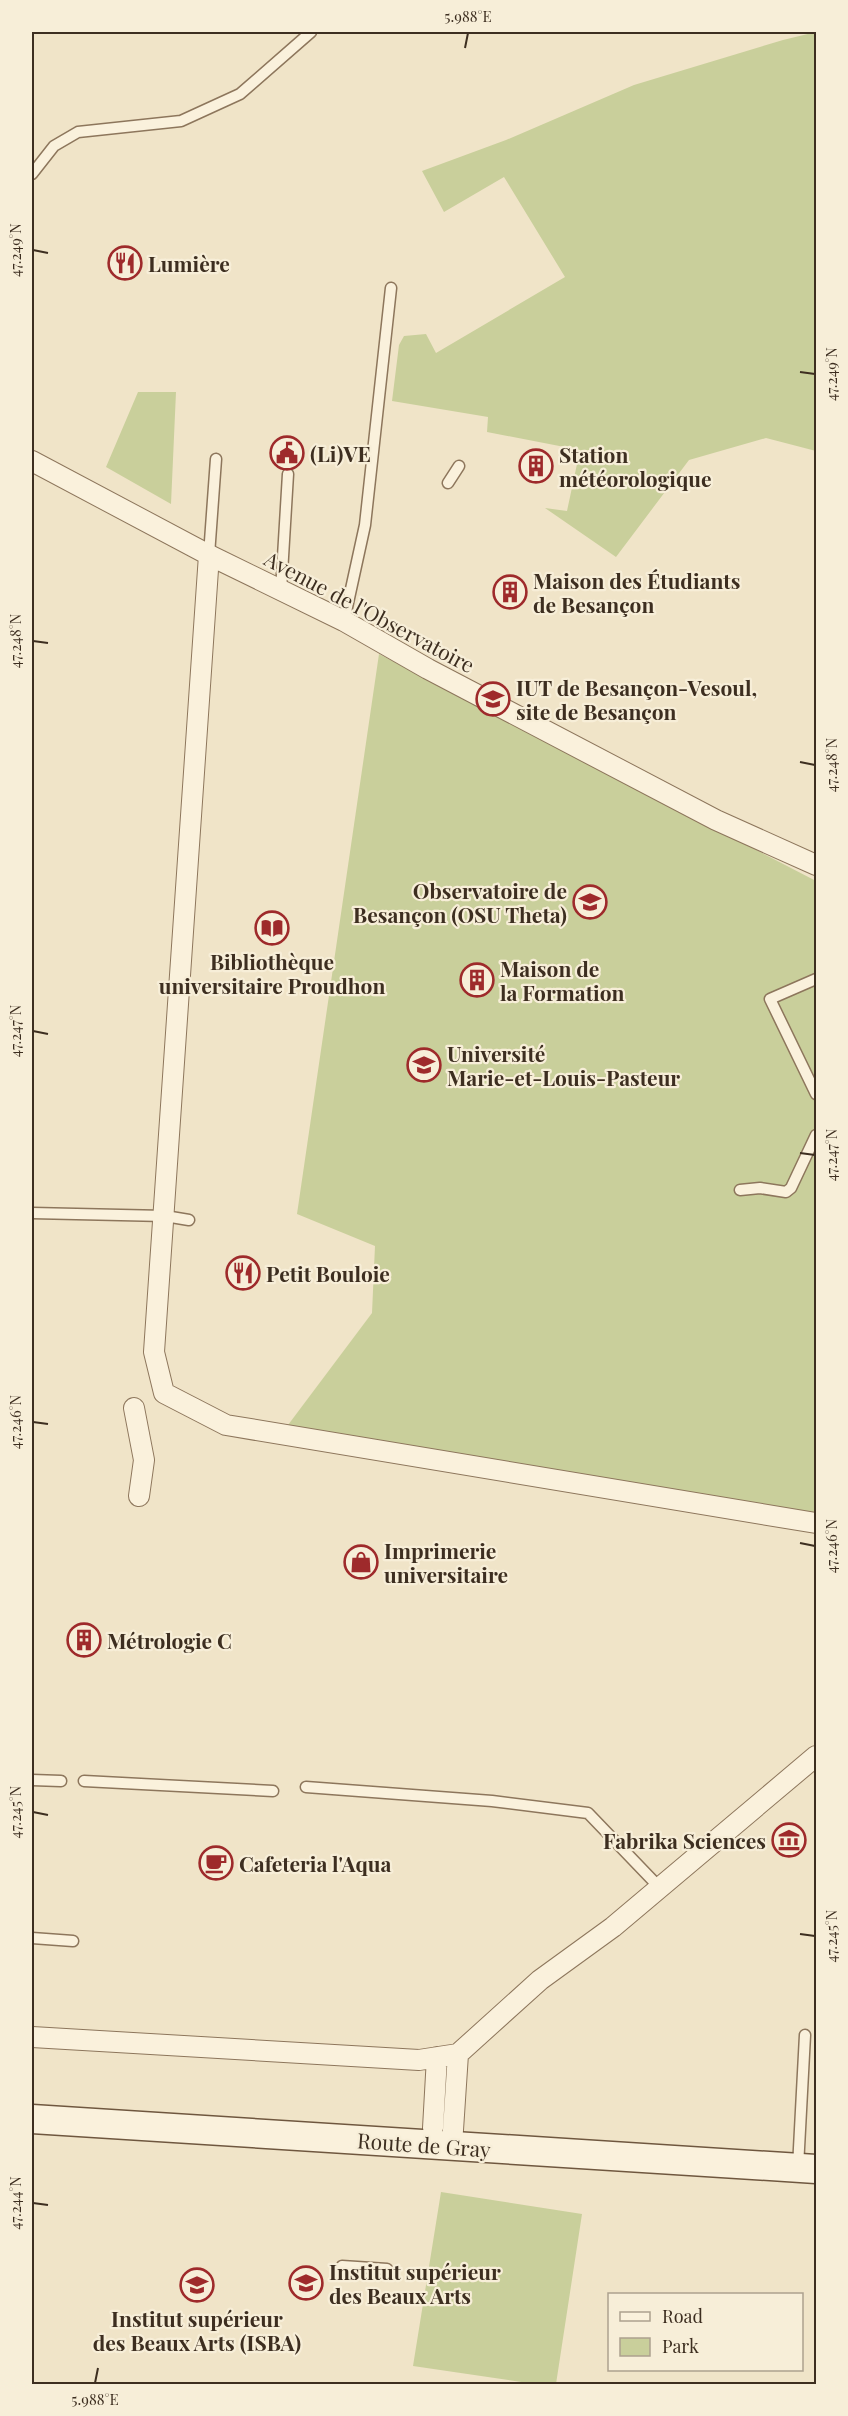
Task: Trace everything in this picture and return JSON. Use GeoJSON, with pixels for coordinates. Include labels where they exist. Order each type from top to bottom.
{"type":"FeatureCollection","features":[{"type":"Feature","properties":{"kind":"main road","name":"Route de Gray"},"geometry":{"type":"LineString","coordinates":[[32,2119],[443,2137],[807,2168]]}},
{"type":"Feature","properties":{"kind":"street","name":"Avenue de l'Observatoire"},"geometry":{"type":"LineString","coordinates":[[32,461],[209,555],[344,621],[428,669],[716,820],[816,865]]}},
{"type":"Feature","properties":{"kind":"street"},"geometry":{"type":"LineString","coordinates":[[209,555],[154,1352],[164,1393],[190,1409],[226,1425],[816,1523]]}},
{"type":"Feature","properties":{"kind":"street"},"geometry":{"type":"LineString","coordinates":[[134,1408],[144,1460],[139,1497]]}},
{"type":"Feature","properties":{"kind":"street"},"geometry":{"type":"LineString","coordinates":[[32,2037],[419,2060],[458,2054],[540,1980],[660,1888],[816,1756]]}},
{"type":"Feature","properties":{"kind":"street"},"geometry":{"type":"LineString","coordinates":[[443,2137],[458,2054]]}},
{"type":"Feature","properties":{"kind":"street"},"geometry":{"type":"LineString","coordinates":[[437,2057],[443,2137]]}},
{"type":"Feature","properties":{"kind":"lane"},"geometry":{"type":"LineString","coordinates":[[32,174],[54,146],[78,132],[181,121],[240,94],[310,32]]}},
{"type":"Feature","properties":{"kind":"lane"},"geometry":{"type":"LineString","coordinates":[[344,621],[365,525],[391,288]]}},
{"type":"Feature","properties":{"kind":"lane"},"geometry":{"type":"LineString","coordinates":[[209,555],[216,459]]}},
{"type":"Feature","properties":{"kind":"lane"},"geometry":{"type":"LineString","coordinates":[[448,483],[459,466]]}},
{"type":"Feature","properties":{"kind":"lane"},"geometry":{"type":"LineString","coordinates":[[281,590],[288,474]]}},
{"type":"Feature","properties":{"kind":"lane"},"geometry":{"type":"LineString","coordinates":[[816,979],[770,999],[816,1094]]}},
{"type":"Feature","properties":{"kind":"lane"},"geometry":{"type":"LineString","coordinates":[[740,1190],[760,1188],[786,1192],[791,1188],[816,1135]]}},
{"type":"Feature","properties":{"kind":"lane"},"geometry":{"type":"LineString","coordinates":[[32,1213],[165,1216],[189,1220]]}},
{"type":"Feature","properties":{"kind":"lane"},"geometry":{"type":"LineString","coordinates":[[32,1780],[61,1780]]}},
{"type":"Feature","properties":{"kind":"lane"},"geometry":{"type":"LineString","coordinates":[[84,1781],[273,1791]]}},
{"type":"Feature","properties":{"kind":"lane"},"geometry":{"type":"LineString","coordinates":[[306,1787],[492,1801],[588,1813],[660,1888]]}},
{"type":"Feature","properties":{"kind":"lane"},"geometry":{"type":"LineString","coordinates":[[32,1938],[73,1941]]}},
{"type":"Feature","properties":{"kind":"lane"},"geometry":{"type":"LineString","coordinates":[[805,2035],[807,2168]]}},
{"type":"Feature","properties":{"kind":"lane"},"geometry":{"type":"LineString","coordinates":[[342,2266],[387,2269]]}},
{"type":"Feature","properties":{"kind":"green space"},"geometry":{"type":"Polygon","coordinates":[[[816,32],[816,451],[766,438],[689,460],[616,557],[545,508],[567,511],[580,450],[487,432],[488,417],[392,401],[399,345],[404,336],[426,334],[436,353],[565,277],[504,177],[444,212],[422,171],[506,140],[634,85],[816,32]]]}},
{"type":"Feature","properties":{"kind":"green space"},"geometry":{"type":"Polygon","coordinates":[[[138,392],[176,392],[171,504],[106,467],[138,392]]]}},
{"type":"Feature","properties":{"kind":"green space","name":"Observatoire de Besançon (OSU Theta)"},"geometry":{"type":"Polygon","coordinates":[[[379,654],[816,881],[816,1516],[282,1433],[372,1313],[375,1246],[297,1214],[379,654]]]}},
{"type":"Feature","properties":{"kind":"green space"},"geometry":{"type":"Polygon","coordinates":[[[441,2192],[582,2214],[556,2384],[535,2384],[413,2366],[441,2192]]]}},
{"type":"Feature","properties":{"kind":"place","name":"Lumière"},"geometry":{"type":"Point","coordinates":[125,263]}},
{"type":"Feature","properties":{"kind":"place","name":"(Li)VE"},"geometry":{"type":"Point","coordinates":[287,453]}},
{"type":"Feature","properties":{"kind":"place","name":"Station météorologique"},"geometry":{"type":"Point","coordinates":[536,466]}},
{"type":"Feature","properties":{"kind":"place","name":"Maison des Étudiants de Besançon"},"geometry":{"type":"Point","coordinates":[510,592]}},
{"type":"Feature","properties":{"kind":"place","name":"IUT de Besançon-Vesoul, site de Besançon"},"geometry":{"type":"Point","coordinates":[493,699]}},
{"type":"Feature","properties":{"kind":"place","name":"Observatoire de Besançon (OSU Theta)"},"geometry":{"type":"Point","coordinates":[590,902]}},
{"type":"Feature","properties":{"kind":"place","name":"Bibliothèque universitaire Proudhon"},"geometry":{"type":"Point","coordinates":[272,928]}},
{"type":"Feature","properties":{"kind":"place","name":"Maison de la Formation"},"geometry":{"type":"Point","coordinates":[477,980]}},
{"type":"Feature","properties":{"kind":"place","name":"Université Marie-et-Louis-Pasteur"},"geometry":{"type":"Point","coordinates":[424,1065]}},
{"type":"Feature","properties":{"kind":"place","name":"Petit Bouloie"},"geometry":{"type":"Point","coordinates":[243,1273]}},
{"type":"Feature","properties":{"kind":"place","name":"Imprimerie universitaire"},"geometry":{"type":"Point","coordinates":[361,1562]}},
{"type":"Feature","properties":{"kind":"place","name":"Métrologie C"},"geometry":{"type":"Point","coordinates":[84,1640]}},
{"type":"Feature","properties":{"kind":"place","name":"Fabrika Sciences"},"geometry":{"type":"Point","coordinates":[789,1840]}},
{"type":"Feature","properties":{"kind":"place","name":"Cafeteria l'Aqua"},"geometry":{"type":"Point","coordinates":[216,1863]}},
{"type":"Feature","properties":{"kind":"place","name":"Institut supérieur des Beaux Arts"},"geometry":{"type":"Point","coordinates":[306,2283]}},
{"type":"Feature","properties":{"kind":"place","name":"Institut supérieur des Beaux Arts (ISBA)"},"geometry":{"type":"Point","coordinates":[197,2285]}}]}
